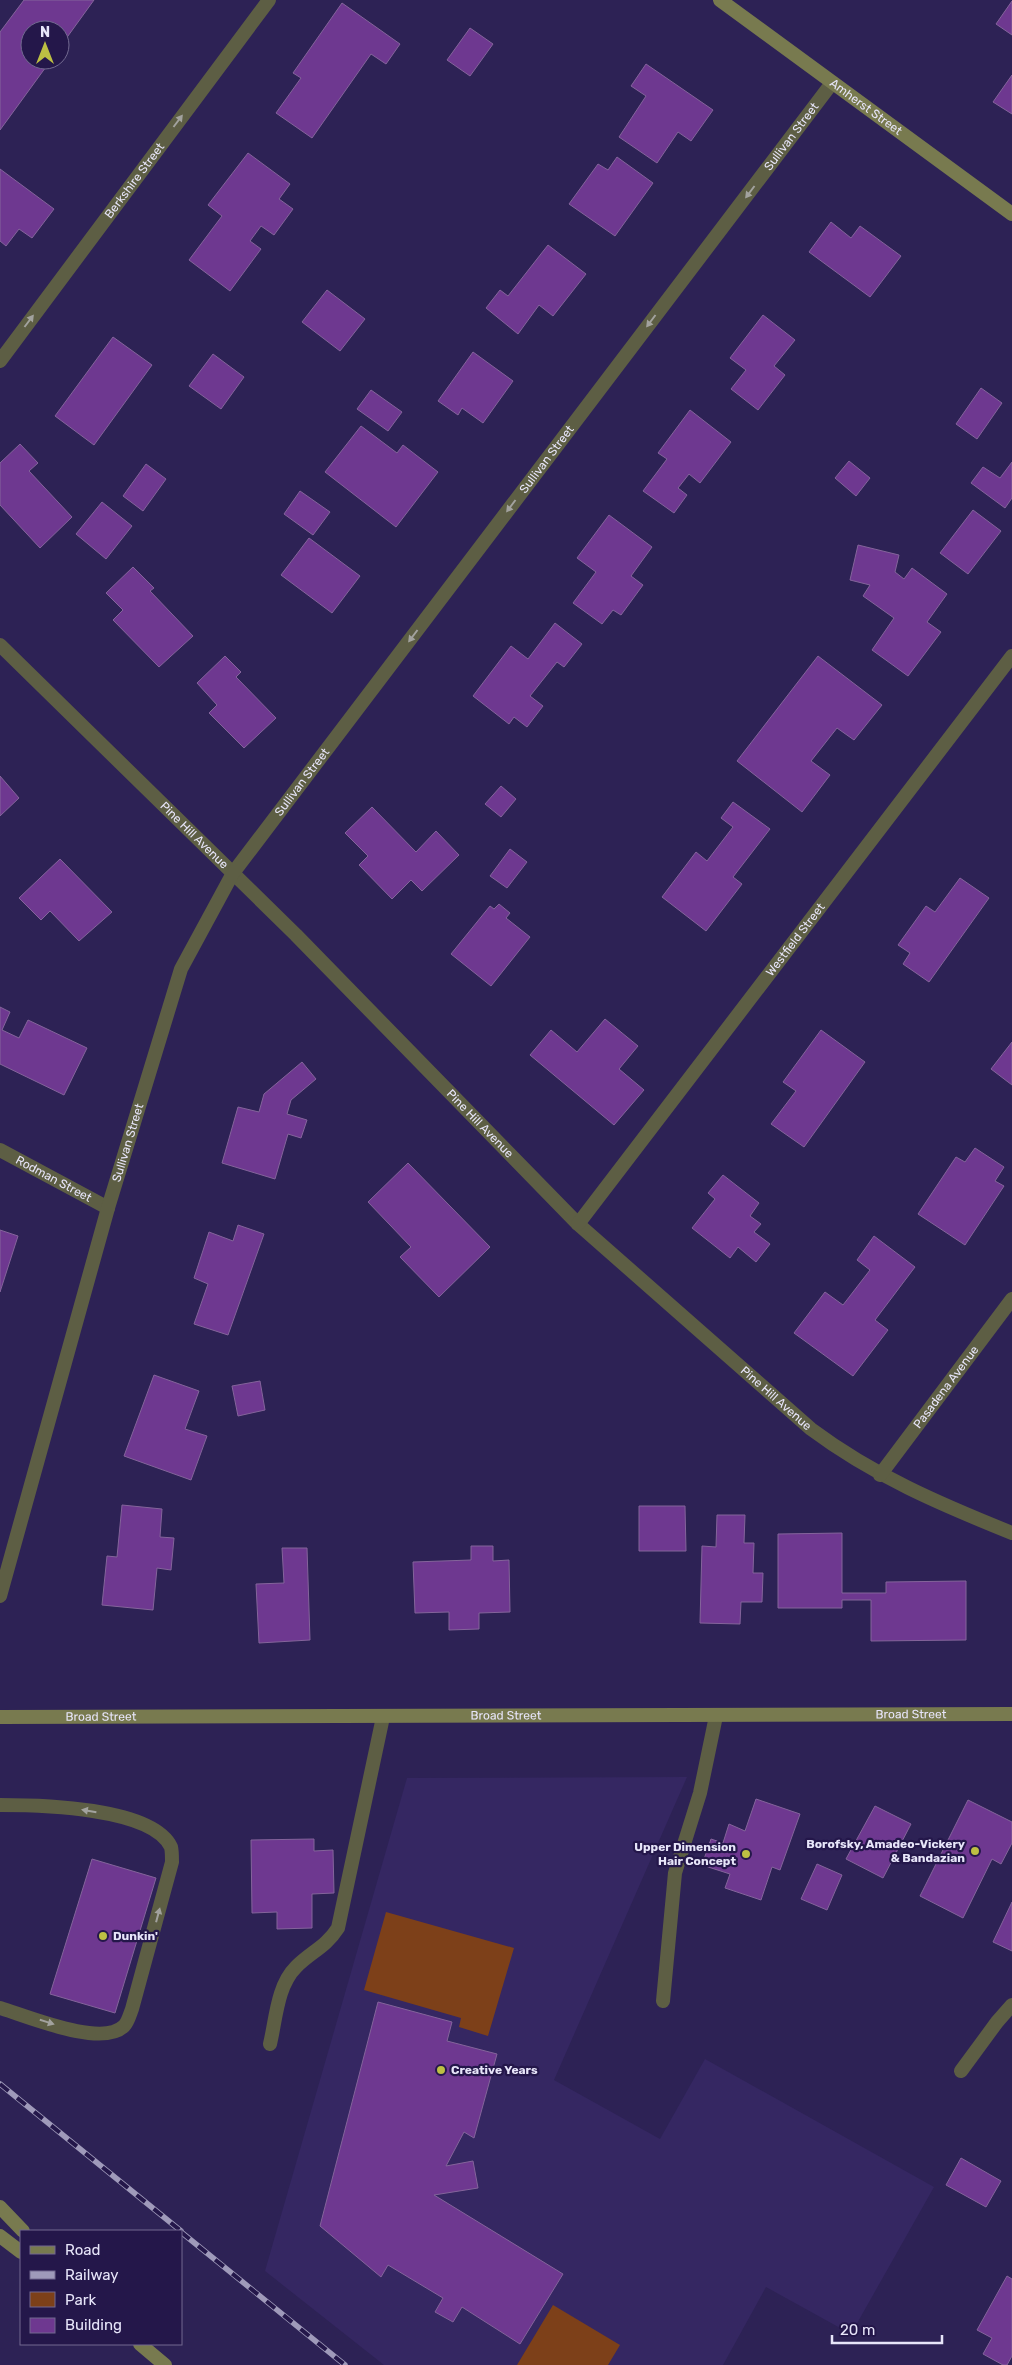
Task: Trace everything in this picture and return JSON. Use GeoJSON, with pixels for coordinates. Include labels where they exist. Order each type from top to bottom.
{"type":"FeatureCollection","features":[{"type":"Feature","properties":{"kind":"main road","name":"Amherst Street"},"geometry":{"type":"LineString","coordinates":[[720,0],[1012,214]]}},
{"type":"Feature","properties":{"kind":"main road","name":"Broad Street"},"geometry":{"type":"LineString","coordinates":[[0,1717],[1012,1714]]}},
{"type":"Feature","properties":{"kind":"main road"},"geometry":{"type":"LineString","coordinates":[[0,2207],[22,2230]]}},
{"type":"Feature","properties":{"kind":"main road"},"geometry":{"type":"LineString","coordinates":[[0,2236],[20,2251]]}},
{"type":"Feature","properties":{"kind":"main road"},"geometry":{"type":"LineString","coordinates":[[141,2345],[165,2365]]}},
{"type":"Feature","properties":{"kind":"street","name":"Berkshire Street"},"geometry":{"type":"LineString","coordinates":[[0,361],[269,0]]}},
{"type":"Feature","properties":{"kind":"street","name":"Sullivan Street"},"geometry":{"type":"LineString","coordinates":[[0,1596],[108,1208],[181,969],[233,873],[832,83]]}},
{"type":"Feature","properties":{"kind":"street","name":"Pine Hill Avenue"},"geometry":{"type":"LineString","coordinates":[[0,645],[233,873],[578,1224],[811,1428],[841,1451],[880,1475],[916,1493],[1012,1533]]}},
{"type":"Feature","properties":{"kind":"street","name":"Westfield Street"},"geometry":{"type":"LineString","coordinates":[[578,1224],[1012,656]]}},
{"type":"Feature","properties":{"kind":"street","name":"Rodman Street"},"geometry":{"type":"LineString","coordinates":[[0,1150],[108,1208]]}},
{"type":"Feature","properties":{"kind":"street","name":"Pasadena Avenue"},"geometry":{"type":"LineString","coordinates":[[880,1475],[1012,1299]]}},
{"type":"Feature","properties":{"kind":"street"},"geometry":{"type":"LineString","coordinates":[[663,2001],[675,1873],[700,1793],[716,1716]]}},
{"type":"Feature","properties":{"kind":"street"},"geometry":{"type":"LineString","coordinates":[[270,2044],[284,1983],[295,1967],[329,1942],[338,1928],[383,1717]]}},
{"type":"Feature","properties":{"kind":"street"},"geometry":{"type":"LineString","coordinates":[[0,1805],[50,1805],[130,1818],[148,1826],[163,1836],[171,1848],[172,1862],[132,2008],[125,2026],[112,2034],[94,2034],[66,2028],[0,2008]]}},
{"type":"Feature","properties":{"kind":"street"},"geometry":{"type":"LineString","coordinates":[[961,2071],[1012,2005]]}},
{"type":"Feature","properties":{"kind":"shaded area","name":"Creative Years"},"geometry":{"type":"Polygon","coordinates":[[[687,1777],[554,2080],[660,2139],[705,2059],[934,2187],[851,2334],[766,2287],[723,2365],[384,2365],[265,2271],[407,1778],[687,1777]]]}},
{"type":"Feature","properties":{"kind":"green space"},"geometry":{"type":"Polygon","coordinates":[[[386,1912],[514,1948],[488,2036],[459,2027],[461,2018],[364,1990],[386,1912]]]}},
{"type":"Feature","properties":{"kind":"green space"},"geometry":{"type":"Polygon","coordinates":[[[553,2305],[620,2345],[608,2365],[517,2365],[553,2305]]]}},
{"type":"Feature","properties":{"kind":"building"},"geometry":{"type":"Polygon","coordinates":[[[24,0],[94,0],[70,33],[70,20],[20,20],[20,70],[44,70],[0,130],[0,32],[24,0]]]}},
{"type":"Feature","properties":{"kind":"building"},"geometry":{"type":"Polygon","coordinates":[[[1012,1],[1012,35],[996,24],[1012,1]]]}},
{"type":"Feature","properties":{"kind":"building"},"geometry":{"type":"Polygon","coordinates":[[[342,3],[400,44],[386,64],[371,54],[312,138],[276,113],[301,78],[293,73],[342,3]]]}},
{"type":"Feature","properties":{"kind":"building"},"geometry":{"type":"Polygon","coordinates":[[[470,28],[493,44],[470,76],[447,60],[470,28]]]}},
{"type":"Feature","properties":{"kind":"building"},"geometry":{"type":"Polygon","coordinates":[[[646,64],[713,110],[691,141],[678,132],[657,163],[619,137],[646,96],[631,86],[646,64]]]}},
{"type":"Feature","properties":{"kind":"building"},"geometry":{"type":"Polygon","coordinates":[[[1012,75],[1012,114],[993,102],[1012,75]]]}},
{"type":"Feature","properties":{"kind":"building"},"geometry":{"type":"Polygon","coordinates":[[[248,153],[290,184],[279,199],[293,209],[274,235],[261,226],[250,241],[261,249],[230,291],[189,260],[222,216],[208,205],[248,153]]]}},
{"type":"Feature","properties":{"kind":"building"},"geometry":{"type":"Polygon","coordinates":[[[617,157],[653,183],[615,236],[569,204],[598,164],[608,170],[617,157]]]}},
{"type":"Feature","properties":{"kind":"building"},"geometry":{"type":"Polygon","coordinates":[[[0,169],[54,209],[32,238],[19,229],[6,246],[0,241],[0,169]]]}},
{"type":"Feature","properties":{"kind":"building"},"geometry":{"type":"Polygon","coordinates":[[[831,222],[851,238],[860,226],[901,256],[870,297],[809,252],[831,222]]]}},
{"type":"Feature","properties":{"kind":"building"},"geometry":{"type":"Polygon","coordinates":[[[548,245],[586,274],[553,316],[539,305],[518,334],[486,308],[500,290],[508,296],[548,245]]]}},
{"type":"Feature","properties":{"kind":"building"},"geometry":{"type":"Polygon","coordinates":[[[327,290],[365,319],[340,351],[302,322],[327,290]]]}},
{"type":"Feature","properties":{"kind":"building"},"geometry":{"type":"Polygon","coordinates":[[[763,315],[795,340],[774,366],[785,375],[758,410],[731,389],[746,370],[730,358],[763,315]]]}},
{"type":"Feature","properties":{"kind":"building"},"geometry":{"type":"Polygon","coordinates":[[[113,337],[152,365],[94,445],[55,416],[113,337]]]}},
{"type":"Feature","properties":{"kind":"building"},"geometry":{"type":"Polygon","coordinates":[[[473,352],[513,381],[483,423],[462,408],[458,415],[438,401],[473,352]]]}},
{"type":"Feature","properties":{"kind":"building"},"geometry":{"type":"Polygon","coordinates":[[[213,354],[244,377],[221,409],[189,386],[213,354]]]}},
{"type":"Feature","properties":{"kind":"building"},"geometry":{"type":"Polygon","coordinates":[[[981,388],[1002,403],[977,439],[956,424],[981,388]]]}},
{"type":"Feature","properties":{"kind":"building"},"geometry":{"type":"Polygon","coordinates":[[[371,390],[402,412],[388,431],[357,409],[371,390]]]}},
{"type":"Feature","properties":{"kind":"building"},"geometry":{"type":"Polygon","coordinates":[[[690,410],[731,442],[700,483],[689,474],[678,488],[687,495],[674,513],[643,491],[667,459],[658,453],[690,410]]]}},
{"type":"Feature","properties":{"kind":"building"},"geometry":{"type":"Polygon","coordinates":[[[361,426],[397,453],[403,445],[438,472],[396,527],[325,472],[361,426]]]}},
{"type":"Feature","properties":{"kind":"building"},"geometry":{"type":"Polygon","coordinates":[[[20,444],[38,463],[29,471],[72,517],[40,548],[0,505],[0,463],[20,444]]]}},
{"type":"Feature","properties":{"kind":"building"},"geometry":{"type":"Polygon","coordinates":[[[849,461],[870,478],[856,496],[835,478],[849,461]]]}},
{"type":"Feature","properties":{"kind":"building"},"geometry":{"type":"Polygon","coordinates":[[[1012,462],[1012,498],[1005,508],[971,483],[983,467],[1000,478],[1012,462]]]}},
{"type":"Feature","properties":{"kind":"building"},"geometry":{"type":"Polygon","coordinates":[[[146,464],[166,479],[143,511],[123,496],[146,464]]]}},
{"type":"Feature","properties":{"kind":"building"},"geometry":{"type":"Polygon","coordinates":[[[300,491],[330,512],[313,535],[284,514],[300,491]]]}},
{"type":"Feature","properties":{"kind":"building"},"geometry":{"type":"Polygon","coordinates":[[[102,502],[132,526],[106,559],[76,534],[102,502]]]}},
{"type":"Feature","properties":{"kind":"building"},"geometry":{"type":"Polygon","coordinates":[[[973,510],[1001,531],[968,574],[940,553],[973,510]]]}},
{"type":"Feature","properties":{"kind":"building"},"geometry":{"type":"Polygon","coordinates":[[[609,515],[652,547],[631,576],[643,585],[621,615],[613,610],[602,624],[573,603],[596,572],[577,558],[609,515]]]}},
{"type":"Feature","properties":{"kind":"building"},"geometry":{"type":"Polygon","coordinates":[[[309,538],[360,576],[332,613],[281,575],[309,538]]]}},
{"type":"Feature","properties":{"kind":"building"},"geometry":{"type":"Polygon","coordinates":[[[858,545],[899,555],[895,572],[904,579],[912,568],[947,594],[927,622],[941,632],[908,676],[872,650],[894,618],[863,596],[870,585],[850,580],[858,545]]]}},
{"type":"Feature","properties":{"kind":"building"},"geometry":{"type":"Polygon","coordinates":[[[133,567],[154,588],[150,591],[193,636],[159,667],[113,620],[123,610],[106,593],[133,567]]]}},
{"type":"Feature","properties":{"kind":"building"},"geometry":{"type":"Polygon","coordinates":[[[555,623],[582,644],[564,667],[557,662],[530,696],[543,706],[527,727],[514,717],[509,724],[473,696],[511,646],[528,659],[555,623]]]}},
{"type":"Feature","properties":{"kind":"building"},"geometry":{"type":"Polygon","coordinates":[[[225,656],[241,672],[236,677],[276,718],[244,748],[209,713],[217,705],[197,683],[225,656]]]}},
{"type":"Feature","properties":{"kind":"building"},"geometry":{"type":"Polygon","coordinates":[[[818,656],[882,705],[854,740],[837,728],[811,761],[830,775],[802,812],[737,761],[818,656]]]}},
{"type":"Feature","properties":{"kind":"building"},"geometry":{"type":"Polygon","coordinates":[[[0,776],[19,798],[0,816],[0,776]]]}},
{"type":"Feature","properties":{"kind":"building"},"geometry":{"type":"Polygon","coordinates":[[[501,786],[516,799],[501,817],[485,804],[501,786]]]}},
{"type":"Feature","properties":{"kind":"building"},"geometry":{"type":"Polygon","coordinates":[[[733,802],[770,829],[733,877],[742,884],[706,931],[662,897],[696,852],[707,861],[733,827],[721,818],[733,802]]]}},
{"type":"Feature","properties":{"kind":"building"},"geometry":{"type":"Polygon","coordinates":[[[372,807],[416,852],[436,831],[459,855],[422,891],[411,880],[392,899],[359,865],[368,856],[345,833],[372,807]]]}},
{"type":"Feature","properties":{"kind":"building"},"geometry":{"type":"Polygon","coordinates":[[[510,849],[527,862],[507,888],[490,876],[510,849]]]}},
{"type":"Feature","properties":{"kind":"building"},"geometry":{"type":"Polygon","coordinates":[[[60,859],[112,912],[79,941],[50,911],[41,920],[19,898],[60,859]]]}},
{"type":"Feature","properties":{"kind":"building"},"geometry":{"type":"Polygon","coordinates":[[[960,878],[989,898],[929,982],[903,964],[910,953],[898,945],[926,906],[935,912],[960,878]]]}},
{"type":"Feature","properties":{"kind":"building"},"geometry":{"type":"Polygon","coordinates":[[[499,904],[510,913],[506,918],[530,937],[491,986],[451,954],[490,906],[494,909],[499,904]]]}},
{"type":"Feature","properties":{"kind":"building"},"geometry":{"type":"Polygon","coordinates":[[[0,1007],[10,1012],[2,1030],[19,1038],[28,1020],[87,1048],[64,1095],[0,1064],[0,1007]]]}},
{"type":"Feature","properties":{"kind":"building"},"geometry":{"type":"Polygon","coordinates":[[[605,1019],[638,1046],[619,1069],[644,1090],[614,1125],[530,1055],[551,1030],[577,1052],[605,1019]]]}},
{"type":"Feature","properties":{"kind":"building"},"geometry":{"type":"Polygon","coordinates":[[[821,1030],[865,1062],[804,1147],[771,1124],[796,1091],[783,1082],[821,1030]]]}},
{"type":"Feature","properties":{"kind":"building"},"geometry":{"type":"Polygon","coordinates":[[[1012,1042],[1012,1085],[991,1069],[1012,1042]]]}},
{"type":"Feature","properties":{"kind":"building"},"geometry":{"type":"Polygon","coordinates":[[[302,1062],[316,1079],[291,1100],[287,1114],[307,1120],[301,1138],[288,1134],[275,1179],[222,1163],[238,1107],[259,1112],[264,1094],[302,1062]]]}},
{"type":"Feature","properties":{"kind":"building"},"geometry":{"type":"Polygon","coordinates":[[[975,1148],[1004,1167],[995,1181],[1004,1186],[965,1245],[918,1214],[956,1157],[965,1162],[975,1148]]]}},
{"type":"Feature","properties":{"kind":"building"},"geometry":{"type":"Polygon","coordinates":[[[408,1163],[490,1247],[439,1297],[400,1257],[411,1247],[368,1202],[408,1163]]]}},
{"type":"Feature","properties":{"kind":"building"},"geometry":{"type":"Polygon","coordinates":[[[723,1175],[759,1203],[750,1216],[761,1224],[754,1232],[770,1244],[756,1262],[738,1247],[730,1258],[692,1228],[715,1199],[708,1193],[723,1175]]]}},
{"type":"Feature","properties":{"kind":"building"},"geometry":{"type":"Polygon","coordinates":[[[238,1225],[264,1234],[228,1335],[194,1324],[208,1284],[194,1278],[209,1232],[233,1241],[238,1225]]]}},
{"type":"Feature","properties":{"kind":"building"},"geometry":{"type":"Polygon","coordinates":[[[0,1230],[18,1236],[0,1292],[0,1230]]]}},
{"type":"Feature","properties":{"kind":"building"},"geometry":{"type":"Polygon","coordinates":[[[874,1236],[915,1267],[875,1320],[888,1330],[853,1376],[794,1333],[825,1292],[843,1305],[870,1270],[857,1260],[874,1236]]]}},
{"type":"Feature","properties":{"kind":"building"},"geometry":{"type":"Polygon","coordinates":[[[154,1375],[199,1391],[185,1429],[207,1436],[191,1480],[124,1456],[154,1375]]]}},
{"type":"Feature","properties":{"kind":"building"},"geometry":{"type":"Polygon","coordinates":[[[260,1381],[265,1410],[238,1416],[232,1386],[260,1381]]]}},
{"type":"Feature","properties":{"kind":"building"},"geometry":{"type":"Polygon","coordinates":[[[122,1505],[162,1509],[160,1537],[174,1538],[171,1570],[157,1568],[153,1610],[102,1605],[107,1556],[117,1557],[122,1505]]]}},
{"type":"Feature","properties":{"kind":"building"},"geometry":{"type":"Polygon","coordinates":[[[639,1506],[685,1506],[686,1551],[639,1551],[639,1506]]]}},
{"type":"Feature","properties":{"kind":"building"},"geometry":{"type":"Polygon","coordinates":[[[717,1515],[745,1515],[744,1543],[754,1543],[753,1573],[763,1573],[762,1602],[741,1602],[740,1624],[700,1623],[702,1546],[716,1547],[717,1515]]]}},
{"type":"Feature","properties":{"kind":"building"},"geometry":{"type":"Polygon","coordinates":[[[842,1533],[842,1593],[886,1593],[886,1582],[966,1581],[966,1640],[871,1641],[871,1600],[842,1600],[842,1608],[778,1608],[778,1534],[842,1533]]]}},
{"type":"Feature","properties":{"kind":"building"},"geometry":{"type":"Polygon","coordinates":[[[471,1546],[493,1546],[493,1561],[509,1560],[510,1612],[479,1613],[479,1629],[449,1630],[449,1612],[415,1613],[413,1562],[471,1560],[471,1546]]]}},
{"type":"Feature","properties":{"kind":"building"},"geometry":{"type":"Polygon","coordinates":[[[282,1548],[307,1548],[310,1640],[259,1643],[256,1584],[284,1583],[282,1548]]]}},
{"type":"Feature","properties":{"kind":"building","name":"Upper Dimension Hair Concept"},"geometry":{"type":"Polygon","coordinates":[[[756,1799],[800,1814],[780,1870],[772,1867],[761,1900],[725,1888],[730,1874],[702,1865],[711,1839],[723,1843],[729,1824],[745,1831],[756,1799]]]}},
{"type":"Feature","properties":{"kind":"building","name":"Borofsky, Amadeo-Vickery & Bandazian"},"geometry":{"type":"Polygon","coordinates":[[[968,1800],[1012,1822],[1012,1843],[1001,1864],[992,1859],[963,1918],[920,1896],[968,1800]]]}},
{"type":"Feature","properties":{"kind":"building"},"geometry":{"type":"Polygon","coordinates":[[[875,1806],[911,1824],[883,1878],[846,1859],[875,1806]]]}},
{"type":"Feature","properties":{"kind":"building"},"geometry":{"type":"Polygon","coordinates":[[[314,1839],[314,1851],[333,1850],[334,1893],[312,1894],[312,1928],[277,1929],[277,1912],[252,1913],[251,1840],[314,1839]]]}},
{"type":"Feature","properties":{"kind":"building","name":"Dunkin'"},"geometry":{"type":"Polygon","coordinates":[[[92,1859],[156,1878],[115,2013],[50,1994],[92,1859]]]}},
{"type":"Feature","properties":{"kind":"building"},"geometry":{"type":"Polygon","coordinates":[[[817,1864],[842,1875],[827,1910],[801,1899],[817,1864]]]}},
{"type":"Feature","properties":{"kind":"building"},"geometry":{"type":"Polygon","coordinates":[[[1012,1902],[1012,1951],[993,1942],[1012,1902]]]}},
{"type":"Feature","properties":{"kind":"building"},"geometry":{"type":"Polygon","coordinates":[[[378,2002],[452,2022],[447,2041],[497,2054],[474,2138],[464,2132],[446,2166],[473,2161],[478,2188],[434,2195],[563,2274],[520,2344],[462,2307],[453,2322],[435,2312],[443,2298],[388,2265],[381,2277],[320,2226],[378,2002]]]}},
{"type":"Feature","properties":{"kind":"building"},"geometry":{"type":"Polygon","coordinates":[[[961,2158],[1001,2181],[986,2207],[946,2185],[961,2158]]]}},
{"type":"Feature","properties":{"kind":"building"},"geometry":{"type":"Polygon","coordinates":[[[1007,2276],[1012,2279],[1012,2356],[1007,2365],[1003,2365],[983,2354],[992,2338],[977,2330],[1007,2276]]]}},
{"type":"Feature","properties":{"kind":"railway"},"geometry":{"type":"LineString","coordinates":[[0,2084],[180,2230]]}},
{"type":"Feature","properties":{"kind":"railway"},"geometry":{"type":"LineString","coordinates":[[182,2233],[345,2365]]}},
{"type":"Feature","properties":{"kind":"place","name":"Borofsky, Amadeo-Vickery & Bandazian"},"geometry":{"type":"Point","coordinates":[975,1851]}},
{"type":"Feature","properties":{"kind":"place","name":"Upper Dimension Hair Concept"},"geometry":{"type":"Point","coordinates":[746,1854]}},
{"type":"Feature","properties":{"kind":"place","name":"Dunkin'"},"geometry":{"type":"Point","coordinates":[103,1936]}},
{"type":"Feature","properties":{"kind":"place","name":"Creative Years"},"geometry":{"type":"Point","coordinates":[441,2070]}}]}
